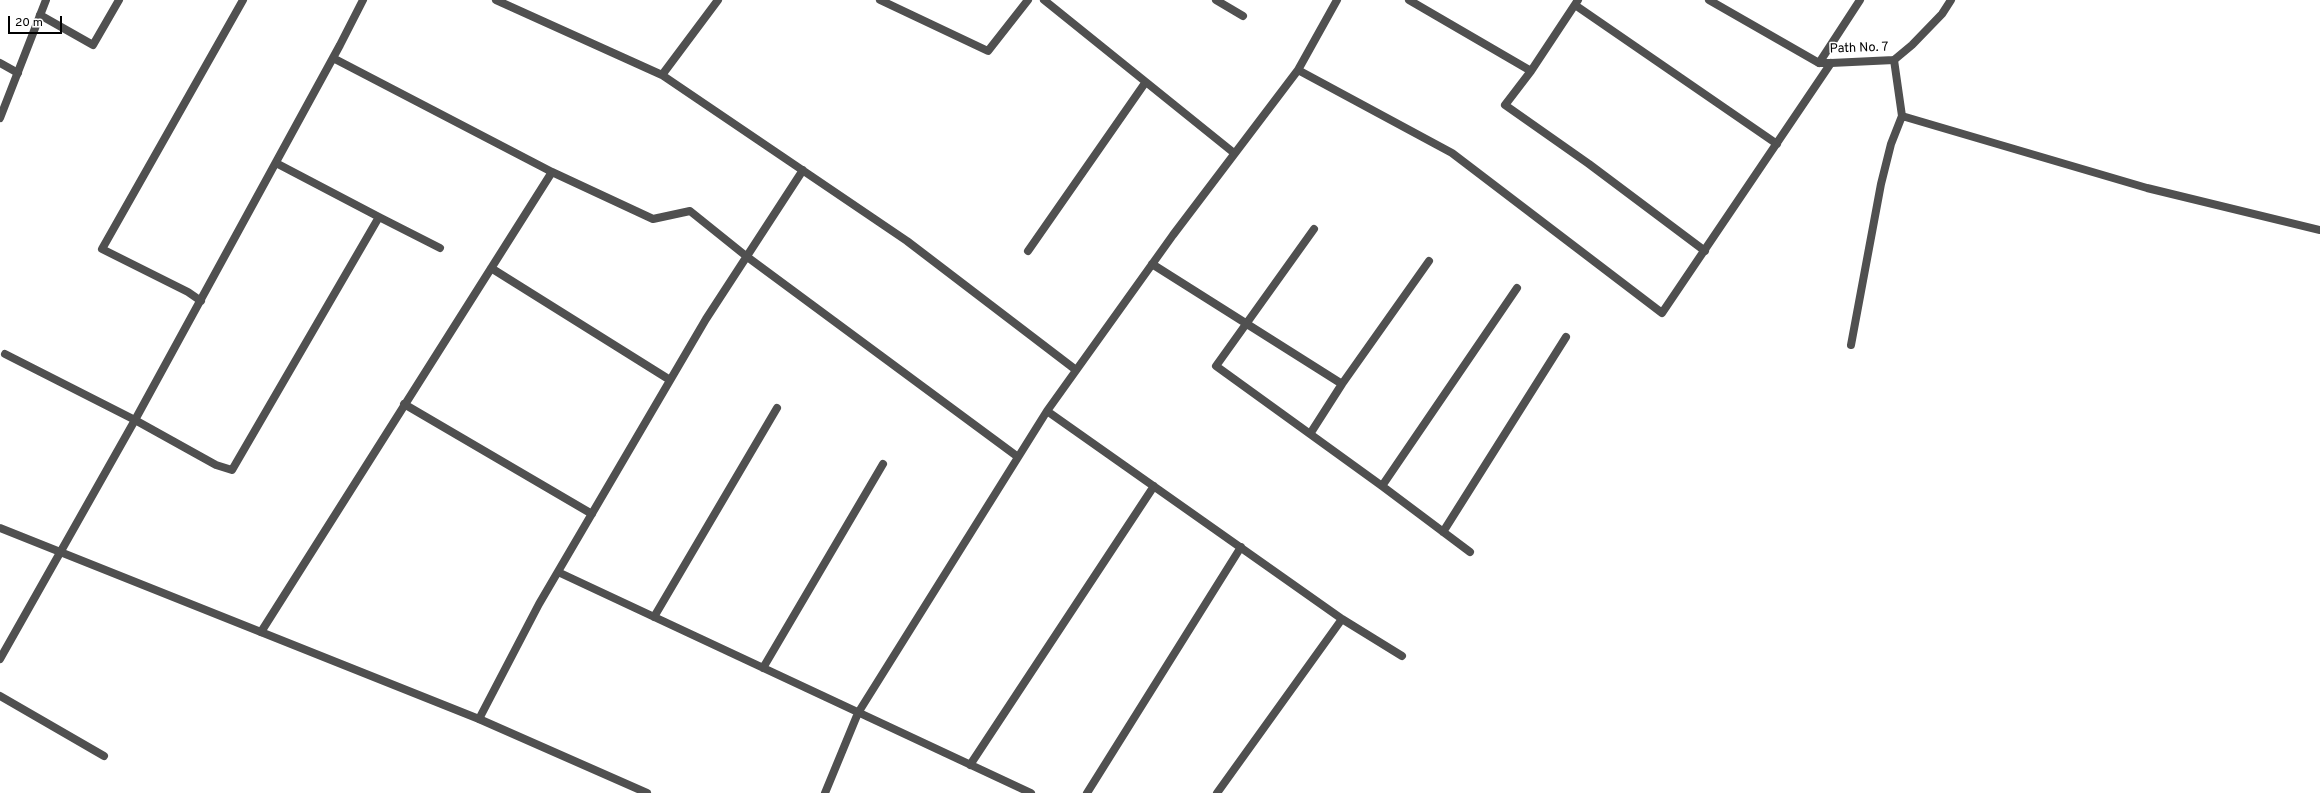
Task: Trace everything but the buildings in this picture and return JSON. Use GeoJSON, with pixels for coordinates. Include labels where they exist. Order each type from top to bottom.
{"type":"FeatureCollection","features":[{"type":"Feature","properties":{"kind":"street"},"geometry":{"type":"LineString","coordinates":[[0,118],[46,0]]}},
{"type":"Feature","properties":{"kind":"street"},"geometry":{"type":"LineString","coordinates":[[40,16],[93,45],[119,0]]}},
{"type":"Feature","properties":{"kind":"street"},"geometry":{"type":"LineString","coordinates":[[200,302],[188,292],[102,248],[243,0]]}},
{"type":"Feature","properties":{"kind":"street"},"geometry":{"type":"LineString","coordinates":[[0,658],[135,420],[333,58],[363,0]]}},
{"type":"Feature","properties":{"kind":"street"},"geometry":{"type":"LineString","coordinates":[[496,0],[662,75],[907,241],[1076,370]]}},
{"type":"Feature","properties":{"kind":"street"},"geometry":{"type":"LineString","coordinates":[[662,75],[718,0]]}},
{"type":"Feature","properties":{"kind":"street"},"geometry":{"type":"LineString","coordinates":[[880,0],[988,51],[1028,0]]}},
{"type":"Feature","properties":{"kind":"street"},"geometry":{"type":"LineString","coordinates":[[1044,0],[1145,84],[1234,153]]}},
{"type":"Feature","properties":{"kind":"street"},"geometry":{"type":"LineString","coordinates":[[825,793],[858,713],[1047,411],[1152,264],[1234,153],[1298,70],[1337,0]]}},
{"type":"Feature","properties":{"kind":"street"},"geometry":{"type":"LineString","coordinates":[[1409,0],[1531,72]]}},
{"type":"Feature","properties":{"kind":"street","name":"Path No. 7"},"geometry":{"type":"LineString","coordinates":[[1709,0],[1819,62],[1831,63],[1894,60],[1912,46],[1942,14],[1951,0]]}},
{"type":"Feature","properties":{"kind":"street"},"geometry":{"type":"LineString","coordinates":[[1819,62],[1860,0]]}},
{"type":"Feature","properties":{"kind":"street"},"geometry":{"type":"LineString","coordinates":[[1219,1],[1243,16]]}},
{"type":"Feature","properties":{"kind":"street"},"geometry":{"type":"LineString","coordinates":[[1704,251],[1589,164],[1505,106],[1531,72],[1576,3],[1777,144]]}},
{"type":"Feature","properties":{"kind":"street"},"geometry":{"type":"LineString","coordinates":[[333,58],[552,172],[653,219],[690,211],[746,256],[1018,457]]}},
{"type":"Feature","properties":{"kind":"street"},"geometry":{"type":"LineString","coordinates":[[1851,345],[1881,184],[1891,144],[1902,116],[1894,60]]}},
{"type":"Feature","properties":{"kind":"street"},"geometry":{"type":"LineString","coordinates":[[1298,70],[1452,153],[1662,313],[1831,63]]}},
{"type":"Feature","properties":{"kind":"street"},"geometry":{"type":"LineString","coordinates":[[0,64],[18,73]]}},
{"type":"Feature","properties":{"kind":"street"},"geometry":{"type":"LineString","coordinates":[[1028,252],[1145,84]]}},
{"type":"Feature","properties":{"kind":"street"},"geometry":{"type":"LineString","coordinates":[[1902,116],[2147,188],[2320,230]]}},
{"type":"Feature","properties":{"kind":"street"},"geometry":{"type":"LineString","coordinates":[[276,163],[440,248]]}},
{"type":"Feature","properties":{"kind":"street"},"geometry":{"type":"LineString","coordinates":[[479,719],[538,604],[670,380],[746,256],[804,170]]}},
{"type":"Feature","properties":{"kind":"street"},"geometry":{"type":"LineString","coordinates":[[261,632],[552,172]]}},
{"type":"Feature","properties":{"kind":"street"},"geometry":{"type":"LineString","coordinates":[[6,354],[135,420],[216,465],[232,470],[379,217]]}},
{"type":"Feature","properties":{"kind":"street"},"geometry":{"type":"LineString","coordinates":[[1314,229],[1216,366],[1382,486],[1470,552]]}},
{"type":"Feature","properties":{"kind":"street"},"geometry":{"type":"LineString","coordinates":[[1310,434],[1342,384],[1429,261]]}},
{"type":"Feature","properties":{"kind":"street"},"geometry":{"type":"LineString","coordinates":[[1152,264],[1342,384]]}},
{"type":"Feature","properties":{"kind":"street"},"geometry":{"type":"LineString","coordinates":[[490,268],[670,380]]}},
{"type":"Feature","properties":{"kind":"street"},"geometry":{"type":"LineString","coordinates":[[1382,486],[1517,288]]}},
{"type":"Feature","properties":{"kind":"street"},"geometry":{"type":"LineString","coordinates":[[1443,532],[1566,337]]}},
{"type":"Feature","properties":{"kind":"street"},"geometry":{"type":"LineString","coordinates":[[404,404],[592,514]]}},
{"type":"Feature","properties":{"kind":"street"},"geometry":{"type":"LineString","coordinates":[[654,617],[777,408]]}},
{"type":"Feature","properties":{"kind":"street"},"geometry":{"type":"LineString","coordinates":[[1047,411],[1342,619],[1402,656]]}},
{"type":"Feature","properties":{"kind":"street"},"geometry":{"type":"LineString","coordinates":[[763,668],[883,464]]}},
{"type":"Feature","properties":{"kind":"street"},"geometry":{"type":"LineString","coordinates":[[970,765],[1154,486]]}},
{"type":"Feature","properties":{"kind":"street"},"geometry":{"type":"LineString","coordinates":[[0,528],[62,551],[479,719],[643,792]]}},
{"type":"Feature","properties":{"kind":"street"},"geometry":{"type":"LineString","coordinates":[[1086,793],[1241,547]]}},
{"type":"Feature","properties":{"kind":"street"},"geometry":{"type":"LineString","coordinates":[[558,572],[1031,793]]}},
{"type":"Feature","properties":{"kind":"street"},"geometry":{"type":"LineString","coordinates":[[1216,793],[1342,619]]}},
{"type":"Feature","properties":{"kind":"street"},"geometry":{"type":"LineString","coordinates":[[0,696],[104,756]]}}]}
